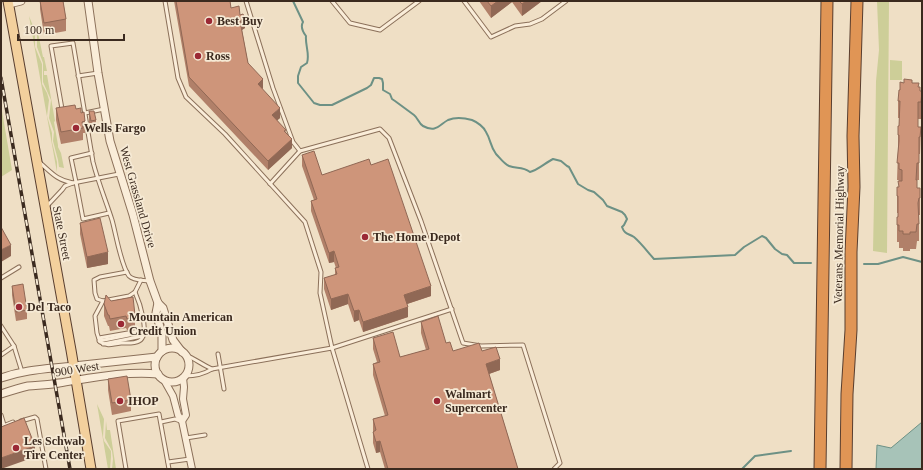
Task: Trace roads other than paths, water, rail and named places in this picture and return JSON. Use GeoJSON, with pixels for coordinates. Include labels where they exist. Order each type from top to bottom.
{"type":"FeatureCollection","features":[{"type":"Feature","properties":{"kind":"highway"},"geometry":{"type":"LineString","coordinates":[[823,1],[826,54]]}},
{"type":"Feature","properties":{"kind":"highway","name":"Veterans Memorial Highway"},"geometry":{"type":"LineString","coordinates":[[820,469],[827,1]]}},
{"type":"Feature","properties":{"kind":"highway","name":"Veterans Memorial Highway"},"geometry":{"type":"LineString","coordinates":[[846,469],[854,187],[853,136],[856,1]]}},
{"type":"Feature","properties":{"kind":"main road","name":"State Street"},"geometry":{"type":"LineString","coordinates":[[9,3],[91,469]]}},
{"type":"Feature","properties":{"kind":"street"},"geometry":{"type":"LineString","coordinates":[[9,3],[21,1]]}},
{"type":"Feature","properties":{"kind":"street","name":"West Grassland Drive"},"geometry":{"type":"LineString","coordinates":[[88,1],[98,73],[110,141],[133,215],[150,281],[158,303],[163,308],[173,340],[184,353]]}},
{"type":"Feature","properties":{"kind":"street","name":"West Grassland Drive"},"geometry":{"type":"LineString","coordinates":[[158,303],[156,313],[162,334],[160,354]]}},
{"type":"Feature","properties":{"kind":"street"},"geometry":{"type":"LineString","coordinates":[[164,380],[169,382],[179,381],[188,371],[188,360],[184,353],[178,349],[167,349],[160,354],[155,366],[158,374],[164,380],[173,396],[178,415],[182,421],[192,469]]}},
{"type":"Feature","properties":{"kind":"street","name":"900 West"},"geometry":{"type":"LineString","coordinates":[[1,378],[39,369],[73,366],[160,354]]}},
{"type":"Feature","properties":{"kind":"street","name":"900 West"},"geometry":{"type":"LineString","coordinates":[[1,394],[20,388],[121,374],[158,374]]}},
{"type":"Feature","properties":{"kind":"street"},"geometry":{"type":"LineString","coordinates":[[182,421],[186,415],[183,399],[184,377]]}},
{"type":"Feature","properties":{"kind":"lane"},"geometry":{"type":"LineString","coordinates":[[165,1],[178,78],[186,97],[225,134],[305,222],[321,272],[320,293],[332,348],[368,469]]}},
{"type":"Feature","properties":{"kind":"lane"},"geometry":{"type":"LineString","coordinates":[[246,1],[273,88],[293,142],[300,151]]}},
{"type":"Feature","properties":{"kind":"lane"},"geometry":{"type":"LineString","coordinates":[[332,1],[350,23],[380,30],[419,1]]}},
{"type":"Feature","properties":{"kind":"lane"},"geometry":{"type":"LineString","coordinates":[[464,1],[491,37],[515,26],[530,24],[542,19],[566,1]]}},
{"type":"Feature","properties":{"kind":"lane"},"geometry":{"type":"LineString","coordinates":[[62,109],[51,46],[73,43],[97,179],[109,213],[124,268],[130,277],[135,280],[150,281]]}},
{"type":"Feature","properties":{"kind":"lane"},"geometry":{"type":"LineString","coordinates":[[78,76],[98,73]]}},
{"type":"Feature","properties":{"kind":"lane"},"geometry":{"type":"LineString","coordinates":[[85,113],[104,109]]}},
{"type":"Feature","properties":{"kind":"lane"},"geometry":{"type":"LineString","coordinates":[[270,184],[300,151],[380,129],[389,138],[421,221],[463,343],[481,346],[523,345],[560,463],[554,469]]}},
{"type":"Feature","properties":{"kind":"lane"},"geometry":{"type":"LineString","coordinates":[[92,152],[71,158],[74,182],[83,219],[109,213]]}},
{"type":"Feature","properties":{"kind":"lane"},"geometry":{"type":"LineString","coordinates":[[36,159],[58,178],[64,181],[74,182],[120,174]]}},
{"type":"Feature","properties":{"kind":"lane"},"geometry":{"type":"LineString","coordinates":[[45,209],[65,186],[74,182]]}},
{"type":"Feature","properties":{"kind":"lane"},"geometry":{"type":"LineString","coordinates":[[1,278],[19,267]]}},
{"type":"Feature","properties":{"kind":"lane"},"geometry":{"type":"LineString","coordinates":[[127,272],[100,277],[94,280],[97,299],[102,301],[129,296],[135,292],[141,280]]}},
{"type":"Feature","properties":{"kind":"lane"},"geometry":{"type":"LineString","coordinates":[[102,301],[95,316],[100,342],[108,345],[140,341],[144,333],[140,305],[135,292]]}},
{"type":"Feature","properties":{"kind":"lane"},"geometry":{"type":"LineString","coordinates":[[184,377],[207,372],[212,369],[332,348],[452,309]]}},
{"type":"Feature","properties":{"kind":"lane"},"geometry":{"type":"LineString","coordinates":[[1,326],[14,346],[22,372]]}},
{"type":"Feature","properties":{"kind":"lane"},"geometry":{"type":"LineString","coordinates":[[99,339],[144,333]]}},
{"type":"Feature","properties":{"kind":"lane"},"geometry":{"type":"LineString","coordinates":[[1,355],[14,346]]}},
{"type":"Feature","properties":{"kind":"lane"},"geometry":{"type":"LineString","coordinates":[[184,353],[212,369]]}},
{"type":"Feature","properties":{"kind":"lane"},"geometry":{"type":"LineString","coordinates":[[218,354],[224,389]]}},
{"type":"Feature","properties":{"kind":"lane"},"geometry":{"type":"LineString","coordinates":[[126,469],[118,421],[159,414],[169,469]]}},
{"type":"Feature","properties":{"kind":"lane"},"geometry":{"type":"LineString","coordinates":[[1,415],[3,426],[35,417],[36,418],[46,469]]}},
{"type":"Feature","properties":{"kind":"lane"},"geometry":{"type":"LineString","coordinates":[[161,422],[175,419],[182,421]]}},
{"type":"Feature","properties":{"kind":"lane"},"geometry":{"type":"LineString","coordinates":[[186,438],[206,435]]}},
{"type":"Feature","properties":{"kind":"lane"},"geometry":{"type":"LineString","coordinates":[[168,462],[190,459]]}},
{"type":"Feature","properties":{"kind":"waterway"},"geometry":{"type":"LineString","coordinates":[[293,1],[303,22],[302,28],[306,36],[308,56],[307,63],[301,67],[298,76],[298,83],[314,103],[320,105],[332,105],[367,88],[371,85],[374,78],[379,78],[382,79],[383,90],[390,94],[392,99],[414,115],[420,124],[427,128],[431,129],[440,126],[448,120],[454,118],[463,118],[474,121],[484,128],[496,154],[509,166],[524,169],[530,172],[536,170],[553,159],[561,161],[569,167],[578,184],[594,192],[607,206],[622,212],[625,215],[627,219],[622,227],[624,231],[637,239],[654,259],[735,255],[744,247],[762,236],[766,238],[775,249],[782,254],[787,255],[794,263],[811,263]]}},
{"type":"Feature","properties":{"kind":"waterway"},"geometry":{"type":"LineString","coordinates":[[864,264],[878,264],[903,257],[922,262]]}},
{"type":"Feature","properties":{"kind":"waterway"},"geometry":{"type":"LineString","coordinates":[[742,469],[755,456],[791,451]]}},
{"type":"Feature","properties":{"kind":"railway"},"geometry":{"type":"LineString","coordinates":[[1,78],[70,469]]}},
{"type":"Feature","properties":{"kind":"place","name":"Best Buy"},"geometry":{"type":"Point","coordinates":[209,21]}},
{"type":"Feature","properties":{"kind":"place","name":"Ross"},"geometry":{"type":"Point","coordinates":[198,56]}},
{"type":"Feature","properties":{"kind":"place","name":"Wells Fargo"},"geometry":{"type":"Point","coordinates":[76,128]}},
{"type":"Feature","properties":{"kind":"place","name":"The Home Depot"},"geometry":{"type":"Point","coordinates":[365,237]}},
{"type":"Feature","properties":{"kind":"place","name":"Del Taco"},"geometry":{"type":"Point","coordinates":[19,307]}},
{"type":"Feature","properties":{"kind":"place","name":"Mountain American Credit Union"},"geometry":{"type":"Point","coordinates":[121,324]}},
{"type":"Feature","properties":{"kind":"place","name":"IHOP"},"geometry":{"type":"Point","coordinates":[120,401]}},
{"type":"Feature","properties":{"kind":"place","name":"Walmart Supercenter"},"geometry":{"type":"Point","coordinates":[437,401]}},
{"type":"Feature","properties":{"kind":"place","name":"Les Schwab Tire Center"},"geometry":{"type":"Point","coordinates":[16,448]}}]}
